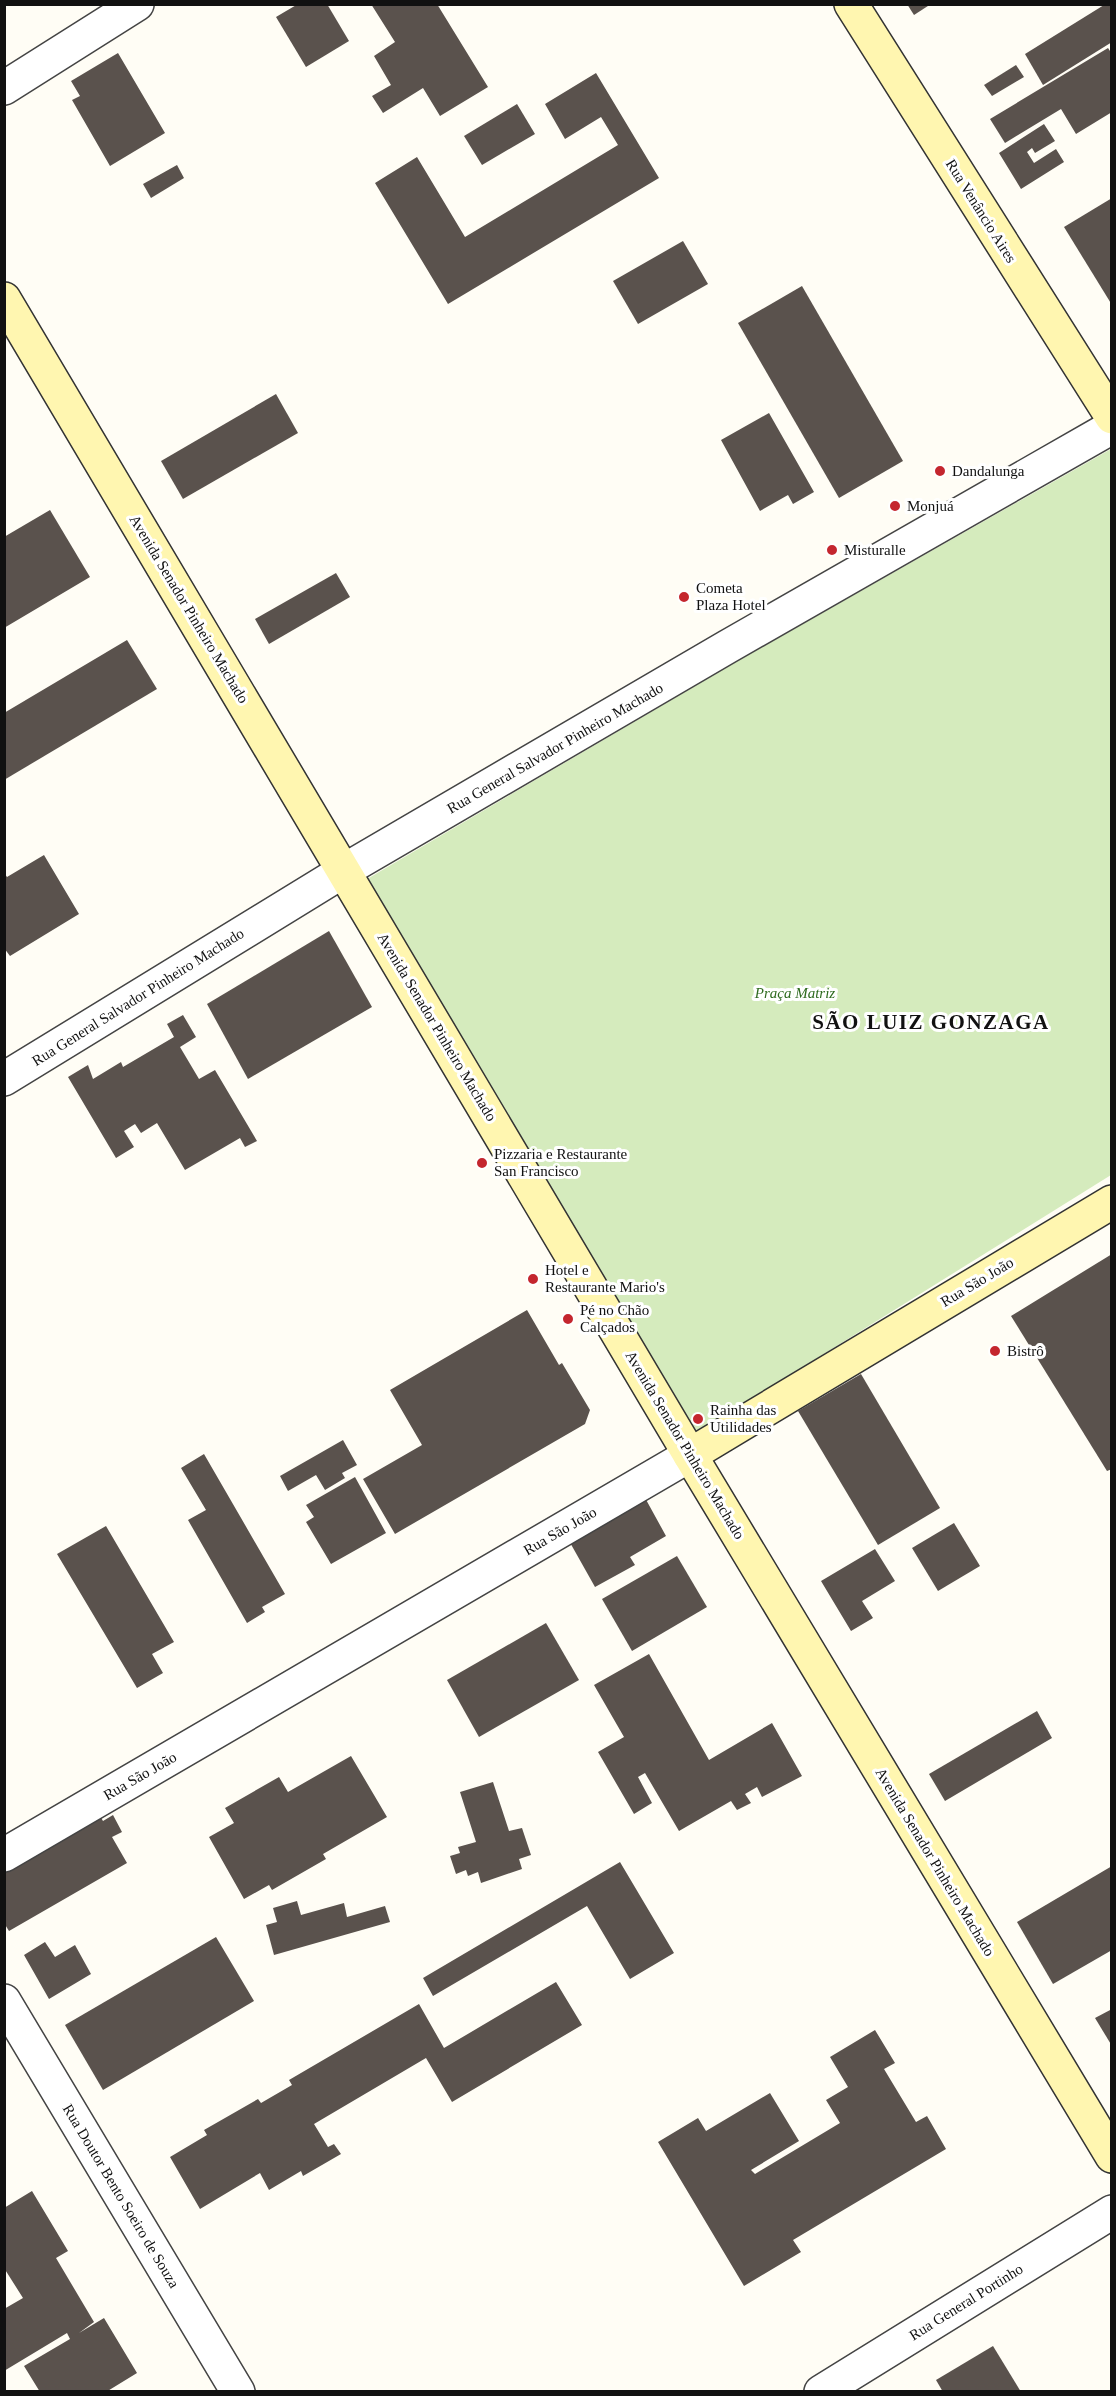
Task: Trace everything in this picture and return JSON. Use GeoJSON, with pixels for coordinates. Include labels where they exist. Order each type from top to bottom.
{"type":"FeatureCollection","features":[{"type":"Feature","properties":{"kind":"main road","name":"Rua Venâncio Aires"},"geometry":{"type":"LineString","coordinates":[[851,4],[1112,417]]}},
{"type":"Feature","properties":{"kind":"main road","name":"Avenida Senador Pinheiro Machado"},"geometry":{"type":"LineString","coordinates":[[4,299],[345,870],[690,1455],[1112,2156]]}},
{"type":"Feature","properties":{"kind":"main road","name":"Rua São João"},"geometry":{"type":"LineString","coordinates":[[690,1455],[1112,1202]]}},
{"type":"Feature","properties":{"kind":"street"},"geometry":{"type":"LineString","coordinates":[[4,88],[136,4]]}},
{"type":"Feature","properties":{"kind":"street","name":"Rua General Salvador Pinheiro Machado"},"geometry":{"type":"LineString","coordinates":[[4,1079],[345,870],[1112,427]]}},
{"type":"Feature","properties":{"kind":"street","name":"Rua São João"},"geometry":{"type":"LineString","coordinates":[[4,1855],[690,1455]]}},
{"type":"Feature","properties":{"kind":"street","name":"Rua Doutor Bento Soeiro de Souza"},"geometry":{"type":"LineString","coordinates":[[4,2001],[238,2391]]}},
{"type":"Feature","properties":{"kind":"street","name":"Rua General Portinho"},"geometry":{"type":"LineString","coordinates":[[821,2391],[1112,2212]]}},
{"type":"Feature","properties":{"kind":"green space","name":"Praça Matriz"},"geometry":{"type":"Polygon","coordinates":[[[1111,449],[1111,1175],[692,1436],[362,882],[736,662],[1111,449]]]}},
{"type":"Feature","properties":{"kind":"building"},"geometry":{"type":"Polygon","coordinates":[[[298,4],[327,4],[349,41],[306,67],[276,17],[298,4]]]}},
{"type":"Feature","properties":{"kind":"building"},"geometry":{"type":"Polygon","coordinates":[[[371,4],[437,4],[488,87],[440,116],[423,88],[383,113],[372,96],[391,85],[374,56],[395,42],[371,4]]]}},
{"type":"Feature","properties":{"kind":"building"},"geometry":{"type":"Polygon","coordinates":[[[907,4],[931,4],[914,15],[907,4]]]}},
{"type":"Feature","properties":{"kind":"building"},"geometry":{"type":"Polygon","coordinates":[[[1104,5],[1112,7],[1112,42],[1043,85],[1025,54],[1104,5]]]}},
{"type":"Feature","properties":{"kind":"building"},"geometry":{"type":"Polygon","coordinates":[[[1108,48],[1112,54],[1112,112],[1076,134],[1061,109],[1005,143],[990,119],[1108,48]]]}},
{"type":"Feature","properties":{"kind":"building"},"geometry":{"type":"Polygon","coordinates":[[[118,53],[165,133],[110,166],[72,100],[80,96],[71,81],[118,53]]]}},
{"type":"Feature","properties":{"kind":"building"},"geometry":{"type":"Polygon","coordinates":[[[1016,65],[1024,77],[992,96],[984,85],[1016,65]]]}},
{"type":"Feature","properties":{"kind":"building"},"geometry":{"type":"Polygon","coordinates":[[[596,73],[659,178],[448,304],[375,183],[417,157],[465,237],[618,145],[601,117],[565,139],[545,104],[596,73]]]}},
{"type":"Feature","properties":{"kind":"building"},"geometry":{"type":"Polygon","coordinates":[[[517,104],[535,134],[482,165],[464,136],[517,104]]]}},
{"type":"Feature","properties":{"kind":"building"},"geometry":{"type":"Polygon","coordinates":[[[1044,124],[1055,141],[1035,153],[1032,148],[1027,152],[1034,163],[1056,149],[1064,162],[1021,189],[999,153],[1044,124]]]}},
{"type":"Feature","properties":{"kind":"building"},"geometry":{"type":"Polygon","coordinates":[[[177,165],[184,178],[151,198],[143,184],[177,165]]]}},
{"type":"Feature","properties":{"kind":"building"},"geometry":{"type":"Polygon","coordinates":[[[1112,198],[1112,305],[1064,227],[1112,198]]]}},
{"type":"Feature","properties":{"kind":"building"},"geometry":{"type":"Polygon","coordinates":[[[683,241],[708,284],[638,324],[613,281],[683,241]]]}},
{"type":"Feature","properties":{"kind":"building"},"geometry":{"type":"Polygon","coordinates":[[[802,286],[903,461],[839,498],[738,323],[802,286]]]}},
{"type":"Feature","properties":{"kind":"building"},"geometry":{"type":"Polygon","coordinates":[[[276,394],[298,433],[183,499],[161,461],[276,394]]]}},
{"type":"Feature","properties":{"kind":"building"},"geometry":{"type":"Polygon","coordinates":[[[769,413],[814,492],[793,504],[788,495],[760,511],[721,440],[769,413]]]}},
{"type":"Feature","properties":{"kind":"building"},"geometry":{"type":"Polygon","coordinates":[[[50,510],[90,577],[4,628],[4,537],[50,510]]]}},
{"type":"Feature","properties":{"kind":"building"},"geometry":{"type":"Polygon","coordinates":[[[336,573],[350,597],[269,644],[255,619],[336,573]]]}},
{"type":"Feature","properties":{"kind":"building"},"geometry":{"type":"Polygon","coordinates":[[[127,640],[157,689],[4,780],[4,713],[127,640]]]}},
{"type":"Feature","properties":{"kind":"building"},"geometry":{"type":"Polygon","coordinates":[[[44,855],[79,914],[10,956],[4,948],[4,873],[7,877],[44,855]]]}},
{"type":"Feature","properties":{"kind":"building"},"geometry":{"type":"Polygon","coordinates":[[[329,931],[372,1007],[248,1079],[207,1004],[329,931]]]}},
{"type":"Feature","properties":{"kind":"building"},"geometry":{"type":"Polygon","coordinates":[[[183,1015],[196,1037],[180,1047],[199,1079],[215,1070],[257,1141],[245,1147],[240,1138],[185,1170],[157,1123],[141,1133],[135,1124],[124,1131],[134,1147],[116,1158],[68,1077],[88,1065],[93,1079],[121,1062],[123,1067],[174,1037],[167,1024],[183,1015]]]}},
{"type":"Feature","properties":{"kind":"building"},"geometry":{"type":"Polygon","coordinates":[[[1112,1254],[1112,1469],[1107,1471],[1011,1316],[1112,1254]]]}},
{"type":"Feature","properties":{"kind":"building"},"geometry":{"type":"Polygon","coordinates":[[[527,1310],[559,1365],[562,1363],[590,1410],[585,1424],[395,1534],[363,1479],[422,1445],[390,1390],[527,1310]]]}},
{"type":"Feature","properties":{"kind":"building"},"geometry":{"type":"Polygon","coordinates":[[[861,1374],[940,1508],[878,1545],[798,1411],[861,1374]]]}},
{"type":"Feature","properties":{"kind":"building"},"geometry":{"type":"Polygon","coordinates":[[[343,1440],[357,1465],[342,1473],[345,1478],[325,1490],[316,1475],[288,1491],[280,1476],[343,1440]]]}},
{"type":"Feature","properties":{"kind":"building"},"geometry":{"type":"Polygon","coordinates":[[[204,1454],[285,1594],[262,1607],[265,1612],[247,1623],[188,1520],[206,1510],[181,1468],[204,1454]]]}},
{"type":"Feature","properties":{"kind":"building"},"geometry":{"type":"Polygon","coordinates":[[[355,1477],[386,1533],[331,1564],[306,1522],[314,1517],[306,1505],[355,1477]]]}},
{"type":"Feature","properties":{"kind":"building"},"geometry":{"type":"Polygon","coordinates":[[[644,1496],[666,1536],[630,1557],[635,1565],[595,1587],[568,1539],[644,1496]]]}},
{"type":"Feature","properties":{"kind":"building"},"geometry":{"type":"Polygon","coordinates":[[[954,1523],[980,1566],[938,1591],[912,1548],[954,1523]]]}},
{"type":"Feature","properties":{"kind":"building"},"geometry":{"type":"Polygon","coordinates":[[[106,1526],[174,1642],[152,1654],[163,1673],[137,1688],[57,1554],[106,1526]]]}},
{"type":"Feature","properties":{"kind":"building"},"geometry":{"type":"Polygon","coordinates":[[[875,1549],[895,1581],[862,1601],[873,1618],[851,1631],[821,1581],[875,1549]]]}},
{"type":"Feature","properties":{"kind":"building"},"geometry":{"type":"Polygon","coordinates":[[[677,1556],[707,1607],[632,1651],[602,1599],[677,1556]]]}},
{"type":"Feature","properties":{"kind":"building"},"geometry":{"type":"Polygon","coordinates":[[[546,1623],[579,1680],[479,1737],[447,1680],[546,1623]]]}},
{"type":"Feature","properties":{"kind":"building"},"geometry":{"type":"Polygon","coordinates":[[[649,1654],[709,1760],[772,1723],[802,1776],[762,1797],[757,1787],[745,1794],[751,1803],[737,1810],[731,1801],[679,1831],[645,1773],[638,1777],[652,1803],[634,1814],[598,1752],[624,1737],[594,1685],[649,1654]]]}},
{"type":"Feature","properties":{"kind":"building"},"geometry":{"type":"Polygon","coordinates":[[[1037,1711],[1052,1738],[945,1801],[929,1774],[1037,1711]]]}},
{"type":"Feature","properties":{"kind":"building"},"geometry":{"type":"Polygon","coordinates":[[[351,1756],[387,1817],[323,1854],[326,1859],[272,1890],[269,1885],[244,1899],[209,1837],[234,1823],[225,1808],[279,1777],[288,1792],[351,1756]]]}},
{"type":"Feature","properties":{"kind":"building"},"geometry":{"type":"Polygon","coordinates":[[[493,1782],[509,1831],[522,1828],[531,1855],[519,1859],[522,1869],[481,1883],[478,1872],[468,1876],[466,1870],[456,1874],[450,1856],[460,1853],[458,1847],[476,1842],[460,1792],[493,1782]]]}},
{"type":"Feature","properties":{"kind":"building"},"geometry":{"type":"Polygon","coordinates":[[[95,1808],[103,1821],[113,1815],[122,1832],[112,1837],[127,1863],[9,1931],[4,1923],[4,1860],[95,1808]]]}},
{"type":"Feature","properties":{"kind":"building"},"geometry":{"type":"Polygon","coordinates":[[[620,1862],[674,1953],[630,1979],[587,1906],[433,1996],[423,1978],[620,1862]]]}},
{"type":"Feature","properties":{"kind":"building"},"geometry":{"type":"Polygon","coordinates":[[[1112,1866],[1112,1950],[1053,1984],[1017,1922],[1112,1866]]]}},
{"type":"Feature","properties":{"kind":"building"},"geometry":{"type":"Polygon","coordinates":[[[297,1901],[301,1915],[344,1903],[347,1917],[385,1906],[390,1922],[274,1955],[266,1925],[277,1922],[273,1908],[297,1901]]]}},
{"type":"Feature","properties":{"kind":"building"},"geometry":{"type":"Polygon","coordinates":[[[216,1937],[254,2001],[103,2090],[65,2025],[216,1937]]]}},
{"type":"Feature","properties":{"kind":"building"},"geometry":{"type":"Polygon","coordinates":[[[45,1942],[55,1957],[75,1945],[91,1974],[49,1999],[24,1955],[45,1942]]]}},
{"type":"Feature","properties":{"kind":"building"},"geometry":{"type":"Polygon","coordinates":[[[556,1982],[582,2025],[452,2102],[426,2058],[314,2124],[328,2147],[334,2144],[341,2154],[303,2176],[301,2171],[269,2190],[260,2173],[200,2209],[170,2157],[207,2135],[204,2130],[258,2099],[261,2103],[292,2085],[289,2080],[419,2004],[444,2048],[556,1982]]]}},
{"type":"Feature","properties":{"kind":"building"},"geometry":{"type":"Polygon","coordinates":[[[1112,2009],[1112,2046],[1095,2018],[1112,2009]]]}},
{"type":"Feature","properties":{"kind":"building"},"geometry":{"type":"Polygon","coordinates":[[[875,2030],[895,2063],[884,2069],[916,2122],[927,2116],[946,2149],[793,2240],[801,2252],[744,2286],[658,2142],[698,2118],[706,2131],[770,2093],[799,2141],[751,2170],[755,2174],[840,2123],[826,2100],[848,2087],[830,2057],[875,2030]]]}},
{"type":"Feature","properties":{"kind":"building"},"geometry":{"type":"Polygon","coordinates":[[[32,2191],[68,2251],[56,2258],[94,2322],[79,2333],[104,2318],[137,2373],[106,2392],[40,2392],[24,2366],[70,2339],[67,2333],[4,2371],[4,2309],[23,2298],[4,2268],[4,2208],[32,2191]]]}},
{"type":"Feature","properties":{"kind":"building"},"geometry":{"type":"Polygon","coordinates":[[[993,2346],[1021,2392],[943,2392],[936,2380],[993,2346]]]}},
{"type":"Feature","properties":{"kind":"place","name":"Dandalunga"},"geometry":{"type":"Point","coordinates":[940,471]}},
{"type":"Feature","properties":{"kind":"place","name":"Monjuá"},"geometry":{"type":"Point","coordinates":[895,506]}},
{"type":"Feature","properties":{"kind":"place","name":"Misturalle"},"geometry":{"type":"Point","coordinates":[832,550]}},
{"type":"Feature","properties":{"kind":"place","name":"Cometa Plaza Hotel"},"geometry":{"type":"Point","coordinates":[684,597]}},
{"type":"Feature","properties":{"kind":"place","name":"Pizzaria e Restaurante San Francisco"},"geometry":{"type":"Point","coordinates":[482,1163]}},
{"type":"Feature","properties":{"kind":"place","name":"Hotel e Restaurante Mario's"},"geometry":{"type":"Point","coordinates":[533,1279]}},
{"type":"Feature","properties":{"kind":"place","name":"Pé no Chão Calçados"},"geometry":{"type":"Point","coordinates":[568,1319]}},
{"type":"Feature","properties":{"kind":"place","name":"Bistrô"},"geometry":{"type":"Point","coordinates":[995,1351]}},
{"type":"Feature","properties":{"kind":"place","name":"Rainha das Utilidades"},"geometry":{"type":"Point","coordinates":[698,1419]}},
{"type":"Feature","properties":{"kind":"district","name":"SÃO LUIZ GONZAGA"},"geometry":{"type":"Point","coordinates":[931,1022]}}]}
